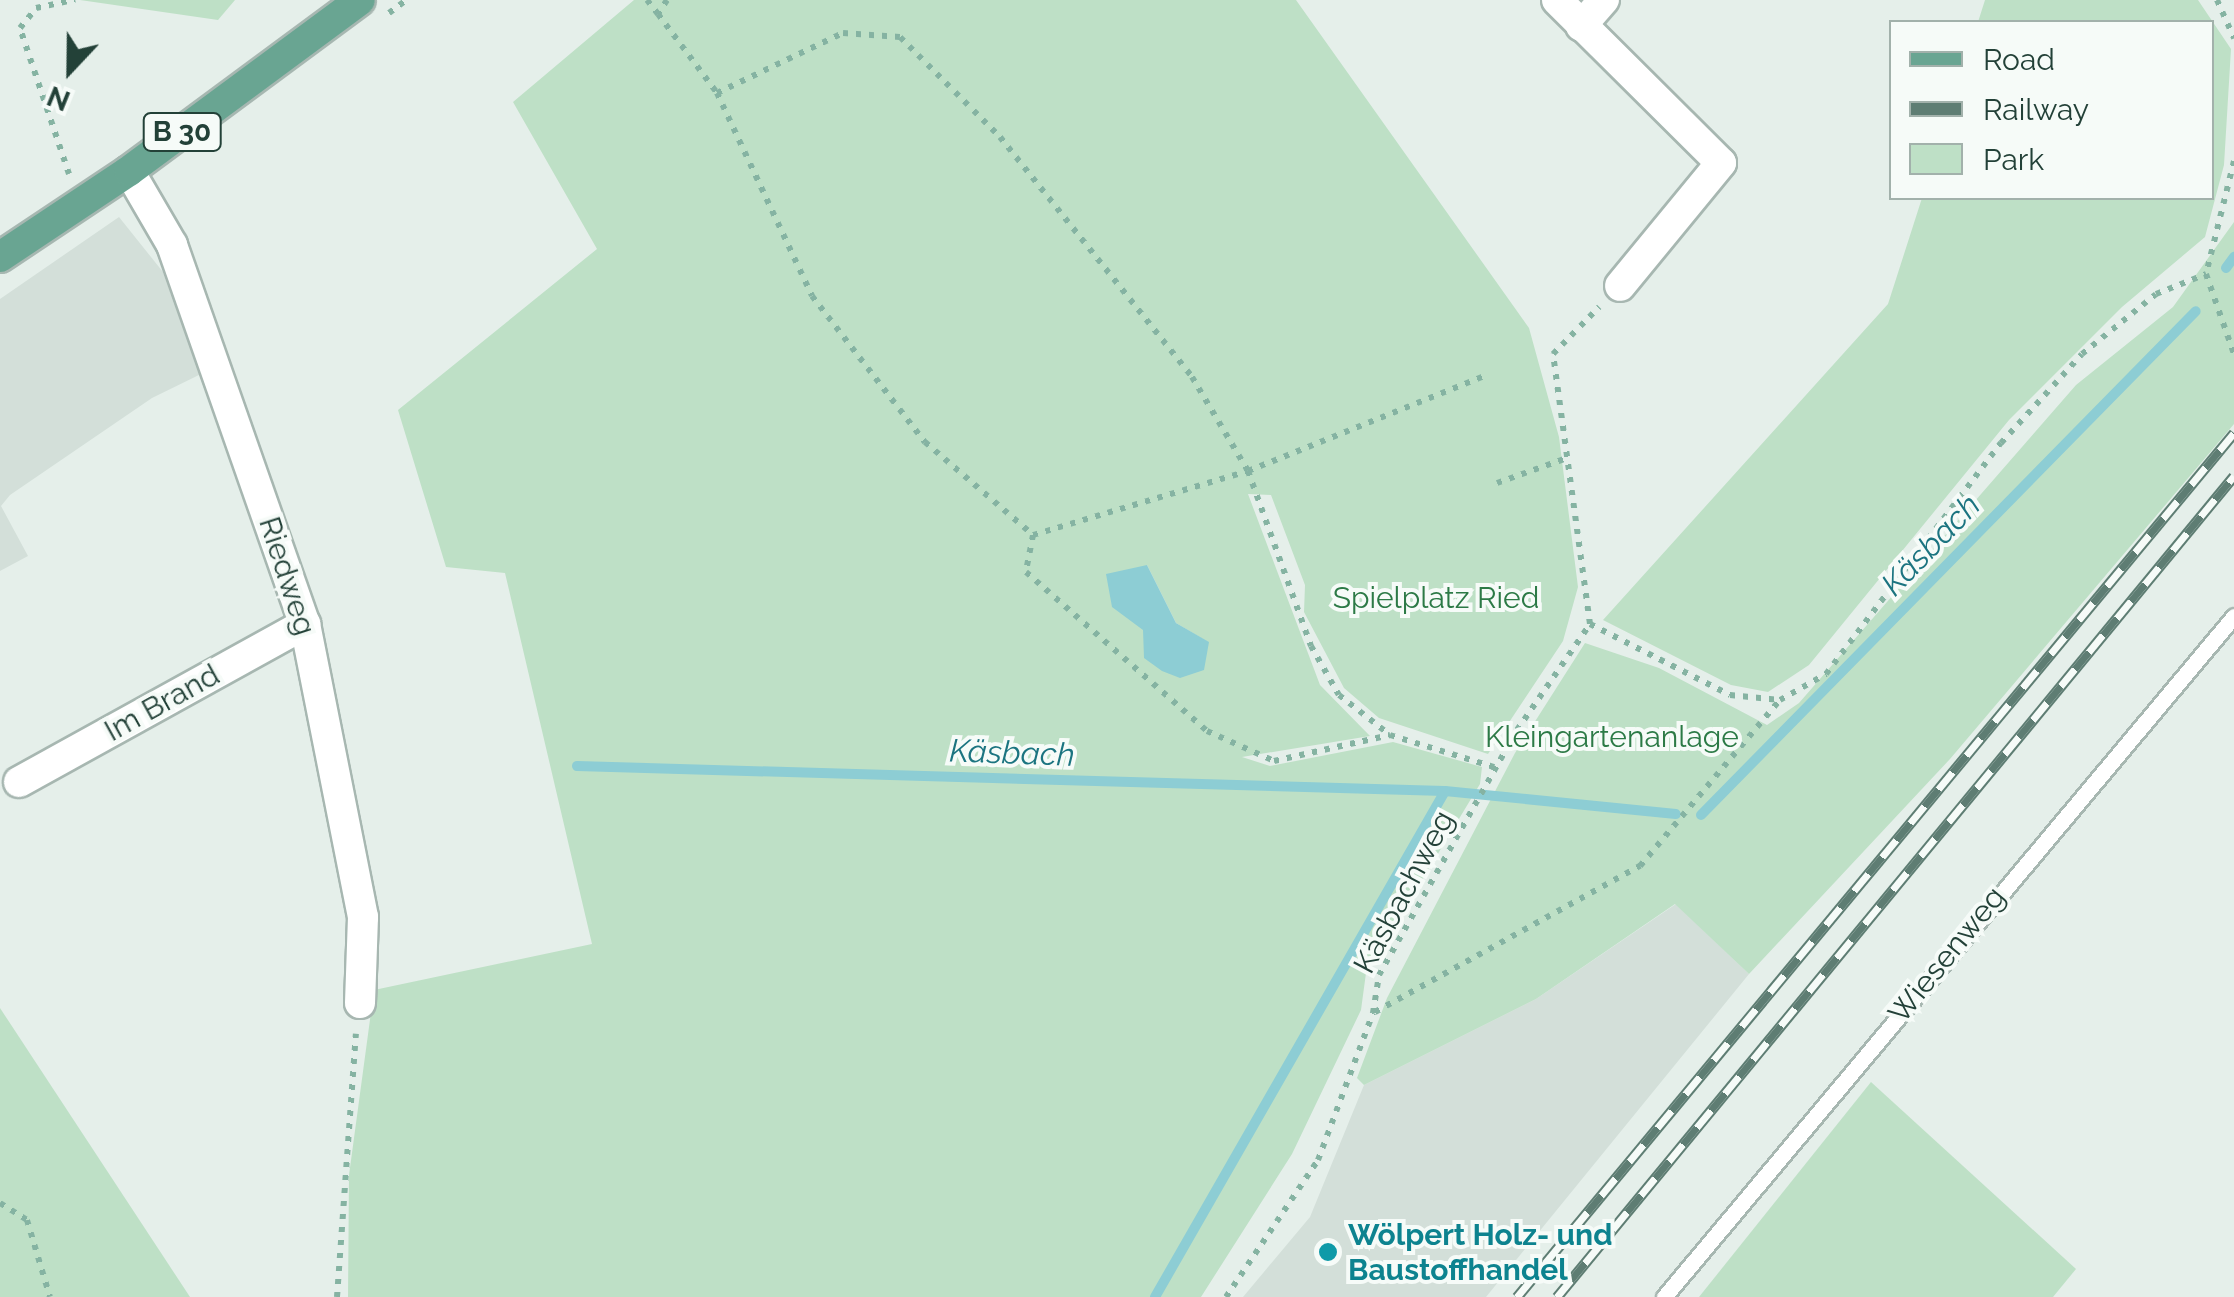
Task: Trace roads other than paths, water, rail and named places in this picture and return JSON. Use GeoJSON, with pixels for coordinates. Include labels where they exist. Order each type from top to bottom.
{"type":"FeatureCollection","features":[{"type":"Feature","properties":{"kind":"main road","name":"B 30"},"geometry":{"type":"LineString","coordinates":[[0,257],[129,171],[360,0]]}},
{"type":"Feature","properties":{"kind":"street"},"geometry":{"type":"LineString","coordinates":[[1558,0],[1721,162],[1620,286]]}},
{"type":"Feature","properties":{"kind":"street"},"geometry":{"type":"LineString","coordinates":[[1580,26],[1604,0]]}},
{"type":"Feature","properties":{"kind":"street","name":"Riedweg"},"geometry":{"type":"LineString","coordinates":[[129,171],[172,245],[305,624],[364,917],[360,1003]]}},
{"type":"Feature","properties":{"kind":"street","name":"Im Brand"},"geometry":{"type":"LineString","coordinates":[[20,782],[305,624]]}},
{"type":"Feature","properties":{"kind":"lane","name":"Wiesenweg"},"geometry":{"type":"LineString","coordinates":[[1664,1297],[2234,616]]}},
{"type":"Feature","properties":{"kind":"water"},"geometry":{"type":"Polygon","coordinates":[[[1147,565],[1176,623],[1209,642],[1204,670],[1180,678],[1162,671],[1144,658],[1143,630],[1112,607],[1106,574],[1147,565]]]}},
{"type":"Feature","properties":{"kind":"waterway","name":"Käsbach"},"geometry":{"type":"LineString","coordinates":[[2226,268],[2234,257]]}},
{"type":"Feature","properties":{"kind":"waterway","name":"Käsbach"},"geometry":{"type":"LineString","coordinates":[[1701,815],[2196,311]]}},
{"type":"Feature","properties":{"kind":"waterway","name":"Käsbach"},"geometry":{"type":"LineString","coordinates":[[577,766],[1445,791],[1676,814]]}},
{"type":"Feature","properties":{"kind":"waterway","name":"Käsbach"},"geometry":{"type":"LineString","coordinates":[[1155,1297],[1445,791]]}},
{"type":"Feature","properties":{"kind":"railway"},"geometry":{"type":"LineString","coordinates":[[1517,1297],[2234,433]]}},
{"type":"Feature","properties":{"kind":"railway"},"geometry":{"type":"LineString","coordinates":[[1557,1297],[2234,476]]}},
{"type":"Feature","properties":{"kind":"place","name":"Wölpert Holz- und Baustoffhandel"},"geometry":{"type":"Point","coordinates":[1328,1252]}},
{"type":"Feature","properties":{"kind":"park label","name":"Spielplatz Ried"},"geometry":{"type":"Point","coordinates":[1436,598]}},
{"type":"Feature","properties":{"kind":"park label","name":"Kleingartenanlage"},"geometry":{"type":"Point","coordinates":[1612,737]}}]}
